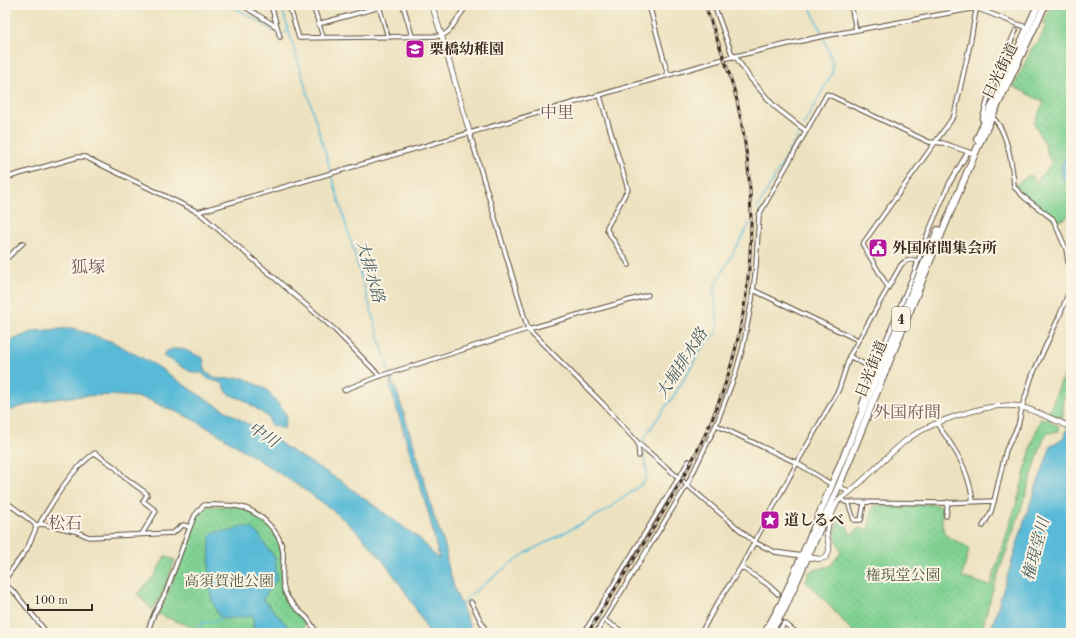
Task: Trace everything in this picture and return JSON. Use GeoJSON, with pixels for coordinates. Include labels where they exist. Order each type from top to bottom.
{"type":"FeatureCollection","features":[{"type":"Feature","properties":{"kind":"highway","name":"日光街道"},"geometry":{"type":"LineString","coordinates":[[1031,29],[1038,5]]}},
{"type":"Feature","properties":{"kind":"highway","name":"日光街道"},"geometry":{"type":"LineString","coordinates":[[765,633],[805,557],[840,483],[990,116],[1031,29],[1045,5]]}},
{"type":"Feature","properties":{"kind":"highway","name":"日光街道"},"geometry":{"type":"LineString","coordinates":[[770,633],[784,610],[864,407],[969,153],[985,121],[990,116]]}},
{"type":"Feature","properties":{"kind":"street"},"geometry":{"type":"LineString","coordinates":[[242,5],[277,27]]}},
{"type":"Feature","properties":{"kind":"street"},"geometry":{"type":"LineString","coordinates":[[271,5],[280,37]]}},
{"type":"Feature","properties":{"kind":"street"},"geometry":{"type":"LineString","coordinates":[[289,5],[299,38],[442,36],[449,31],[468,5]]}},
{"type":"Feature","properties":{"kind":"street"},"geometry":{"type":"LineString","coordinates":[[313,5],[323,37]]}},
{"type":"Feature","properties":{"kind":"street"},"geometry":{"type":"LineString","coordinates":[[403,5],[412,36]]}},
{"type":"Feature","properties":{"kind":"street"},"geometry":{"type":"LineString","coordinates":[[432,5],[528,329],[603,404],[638,443],[754,542],[775,552],[823,559],[828,554],[830,549],[827,530],[833,510],[838,501],[903,442],[918,432],[937,424],[984,408],[1002,406],[1022,408],[1071,427]]}},
{"type":"Feature","properties":{"kind":"street"},"geometry":{"type":"LineString","coordinates":[[461,5],[463,11]]}},
{"type":"Feature","properties":{"kind":"street"},"geometry":{"type":"LineString","coordinates":[[648,5],[668,75]]}},
{"type":"Feature","properties":{"kind":"street"},"geometry":{"type":"LineString","coordinates":[[714,5],[734,57],[774,106],[806,131]]}},
{"type":"Feature","properties":{"kind":"street"},"geometry":{"type":"LineString","coordinates":[[851,5],[856,30]]}},
{"type":"Feature","properties":{"kind":"street"},"geometry":{"type":"LineString","coordinates":[[318,24],[379,6],[388,37]]}},
{"type":"Feature","properties":{"kind":"street"},"geometry":{"type":"LineString","coordinates":[[888,287],[864,245],[864,242],[933,143],[954,116],[970,44],[976,6]]}},
{"type":"Feature","properties":{"kind":"street"},"geometry":{"type":"LineString","coordinates":[[198,212],[470,134],[668,75],[825,35],[976,6],[1031,29]]}},
{"type":"Feature","properties":{"kind":"street"},"geometry":{"type":"LineString","coordinates":[[985,121],[982,120],[990,90],[1016,30]]}},
{"type":"Feature","properties":{"kind":"street"},"geometry":{"type":"LineString","coordinates":[[596,633],[687,485],[716,425],[735,375],[743,348],[756,266],[759,215],[828,94],[933,143],[943,144],[969,153],[949,184],[928,233],[874,369],[861,406],[864,407]]}},
{"type":"Feature","properties":{"kind":"street"},"geometry":{"type":"LineString","coordinates":[[600,96],[628,189],[628,192],[607,227],[607,230],[629,266]]}},
{"type":"Feature","properties":{"kind":"street"},"geometry":{"type":"LineString","coordinates":[[983,526],[991,512],[1006,450],[1018,426],[1032,376],[1069,292],[1070,274],[1066,249],[1053,219],[1025,198],[1014,187],[1012,159],[996,119],[990,116]]}},
{"type":"Feature","properties":{"kind":"street"},"geometry":{"type":"LineString","coordinates":[[5,177],[78,157],[85,157],[198,212],[334,329],[381,376]]}},
{"type":"Feature","properties":{"kind":"street"},"geometry":{"type":"LineString","coordinates":[[5,260],[23,243]]}},
{"type":"Feature","properties":{"kind":"street"},"geometry":{"type":"LineString","coordinates":[[1066,249],[1071,247]]}},
{"type":"Feature","properties":{"kind":"street"},"geometry":{"type":"LineString","coordinates":[[701,633],[715,607],[741,567],[839,389],[849,356],[902,263],[912,260],[918,261]]}},
{"type":"Feature","properties":{"kind":"street"},"geometry":{"type":"LineString","coordinates":[[753,290],[858,340]]}},
{"type":"Feature","properties":{"kind":"street"},"geometry":{"type":"LineString","coordinates":[[344,390],[395,371],[528,329],[648,295]]}},
{"type":"Feature","properties":{"kind":"street"},"geometry":{"type":"LineString","coordinates":[[849,356],[874,369]]}},
{"type":"Feature","properties":{"kind":"street"},"geometry":{"type":"LineString","coordinates":[[937,424],[952,444],[966,472],[973,501]]}},
{"type":"Feature","properties":{"kind":"street"},"geometry":{"type":"LineString","coordinates":[[716,425],[797,463],[829,482]]}},
{"type":"Feature","properties":{"kind":"street"},"geometry":{"type":"LineString","coordinates":[[638,443],[639,456]]}},
{"type":"Feature","properties":{"kind":"street"},"geometry":{"type":"LineString","coordinates":[[5,579],[26,549],[38,525],[68,480],[86,460],[95,453],[146,493],[147,495],[143,501],[156,511],[142,534]]}},
{"type":"Feature","properties":{"kind":"street"},"geometry":{"type":"LineString","coordinates":[[584,633],[688,460]]}},
{"type":"Feature","properties":{"kind":"street"},"geometry":{"type":"LineString","coordinates":[[840,488],[848,492]]}},
{"type":"Feature","properties":{"kind":"street"},"geometry":{"type":"LineString","coordinates":[[841,498],[843,501],[864,503],[994,501]]}},
{"type":"Feature","properties":{"kind":"street"},"geometry":{"type":"LineString","coordinates":[[5,501],[38,525],[75,531],[89,537],[173,533],[183,525],[190,527]]}},
{"type":"Feature","properties":{"kind":"street"},"geometry":{"type":"LineString","coordinates":[[848,502],[854,520],[861,520],[864,503]]}},
{"type":"Feature","properties":{"kind":"street"},"geometry":{"type":"LineString","coordinates":[[946,516],[948,502]]}},
{"type":"Feature","properties":{"kind":"street"},"geometry":{"type":"LineString","coordinates":[[147,633],[154,614],[168,586],[195,515],[204,505],[240,507],[253,513],[267,523],[279,537],[282,548],[284,591],[317,633]]}},
{"type":"Feature","properties":{"kind":"street"},"geometry":{"type":"LineString","coordinates":[[741,567],[767,584],[778,594]]}},
{"type":"Feature","properties":{"kind":"street"},"geometry":{"type":"LineString","coordinates":[[5,584],[16,594],[47,633]]}},
{"type":"Feature","properties":{"kind":"street"},"geometry":{"type":"LineString","coordinates":[[471,602],[487,633]]}},
{"type":"Feature","properties":{"kind":"street"},"geometry":{"type":"LineString","coordinates":[[604,620],[626,633]]}},
{"type":"Feature","properties":{"kind":"street"},"geometry":{"type":"LineString","coordinates":[[778,633],[784,623],[797,633]]}},
{"type":"Feature","properties":{"kind":"green space"},"geometry":{"type":"Polygon","coordinates":[[[1051,5],[1071,5],[1071,215],[1057,221],[1028,199],[1015,185],[1030,175],[1036,182],[1052,163],[1034,123],[1044,102],[1012,86],[1015,84],[1033,46],[1038,43],[1046,26],[1044,22],[1051,5]]]}},
{"type":"Feature","properties":{"kind":"green space","name":"権現堂公園"},"geometry":{"type":"Polygon","coordinates":[[[1071,352],[1071,378],[1064,395],[1062,418],[1052,415],[1050,422],[1059,426],[1059,431],[1049,433],[1044,437],[992,592],[981,633],[854,633],[815,590],[805,582],[810,571],[830,566],[840,554],[841,551],[834,533],[841,514],[851,535],[859,528],[868,530],[873,505],[933,504],[943,507],[942,524],[945,532],[952,539],[969,549],[962,577],[990,586],[1019,495],[1033,439],[1041,418],[1046,420],[1069,361],[1071,352]]]}},
{"type":"Feature","properties":{"kind":"green space","name":"高須賀池公園"},"geometry":{"type":"Polygon","coordinates":[[[206,506],[244,509],[256,515],[272,530],[281,549],[283,592],[285,597],[306,622],[301,633],[206,633],[158,614],[174,579],[196,519],[206,506]]]}},
{"type":"Feature","properties":{"kind":"green space","name":"高須賀池公園"},"geometry":{"type":"Polygon","coordinates":[[[165,556],[175,560],[162,595],[152,610],[137,594],[155,575],[165,556]]]}},
{"type":"Feature","properties":{"kind":"water"},"geometry":{"type":"Polygon","coordinates":[[[1071,153],[1071,186],[1063,179],[1061,166],[1066,157],[1071,153]]]}},
{"type":"Feature","properties":{"kind":"water","name":"中川"},"geometry":{"type":"Polygon","coordinates":[[[72,328],[113,342],[157,366],[193,391],[274,438],[287,448],[344,483],[420,539],[436,557],[439,558],[429,515],[391,390],[390,377],[396,389],[420,465],[434,516],[446,549],[447,563],[456,593],[473,633],[429,633],[406,593],[388,567],[368,543],[346,521],[296,484],[199,423],[175,411],[145,399],[109,395],[53,399],[19,407],[5,413],[5,343],[34,331],[72,328]]]}},
{"type":"Feature","properties":{"kind":"water"},"geometry":{"type":"Polygon","coordinates":[[[173,349],[183,349],[203,358],[206,373],[219,379],[244,378],[267,390],[287,416],[284,429],[271,425],[268,417],[244,400],[228,394],[222,383],[208,379],[202,373],[187,370],[163,356],[165,352],[173,349]]]}},
{"type":"Feature","properties":{"kind":"water","name":"権現堂川"},"geometry":{"type":"Polygon","coordinates":[[[1071,392],[1071,633],[990,633],[1026,515],[1051,446],[1063,438],[1066,432],[1070,417],[1068,404],[1071,392]]]}},
{"type":"Feature","properties":{"kind":"water"},"geometry":{"type":"Polygon","coordinates":[[[242,526],[253,529],[275,557],[277,579],[263,599],[294,633],[253,633],[253,616],[225,619],[218,615],[211,598],[209,575],[210,536],[214,532],[232,531],[242,526]]]}},
{"type":"Feature","properties":{"kind":"waterway"},"geometry":{"type":"LineString","coordinates":[[231,5],[276,32]]}},
{"type":"Feature","properties":{"kind":"waterway","name":"大排水路"},"geometry":{"type":"LineString","coordinates":[[281,5],[331,172]]}},
{"type":"Feature","properties":{"kind":"waterway","name":"大堀排水路"},"geometry":{"type":"LineString","coordinates":[[809,5],[822,33]]}},
{"type":"Feature","properties":{"kind":"waterway","name":"大排水路"},"geometry":{"type":"LineString","coordinates":[[284,33],[289,31]]}},
{"type":"Feature","properties":{"kind":"waterway","name":"大堀排水路"},"geometry":{"type":"LineString","coordinates":[[803,126],[832,74],[833,63],[824,39]]}},
{"type":"Feature","properties":{"kind":"waterway","name":"大堀排水路"},"geometry":{"type":"LineString","coordinates":[[757,209],[801,130]]}},
{"type":"Feature","properties":{"kind":"waterway","name":"大排水路"},"geometry":{"type":"LineString","coordinates":[[332,177],[389,372]]}},
{"type":"Feature","properties":{"kind":"waterway","name":"大堀排水路"},"geometry":{"type":"LineString","coordinates":[[644,445],[644,439],[648,432],[675,394],[702,348],[717,332],[718,325],[714,290],[715,285],[750,223]]}},
{"type":"Feature","properties":{"kind":"waterway","name":"大堀排水路"},"geometry":{"type":"LineString","coordinates":[[469,596],[526,553],[605,511],[638,487],[645,481],[647,472],[643,451]]}},
{"type":"Feature","properties":{"kind":"waterway","name":"大堀排水路"},"geometry":{"type":"LineString","coordinates":[[461,607],[467,598]]}},
{"type":"Feature","properties":{"kind":"waterway"},"geometry":{"type":"LineString","coordinates":[[199,627],[202,623],[215,621],[222,618]]}},
{"type":"Feature","properties":{"kind":"tunnel"},"geometry":{"type":"LineString","coordinates":[[1016,30],[1021,20]]}},
{"type":"Feature","properties":{"kind":"railway"},"geometry":{"type":"LineString","coordinates":[[588,633],[664,511],[705,435],[721,396],[734,355],[743,313],[749,271],[751,228],[750,186],[745,143],[734,89],[705,5]]}},
{"type":"Feature","properties":{"kind":"place","name":"栗橋幼稚園"},"geometry":{"type":"Point","coordinates":[415,49]}},
{"type":"Feature","properties":{"kind":"place","name":"外国府間集会所"},"geometry":{"type":"Point","coordinates":[878,248]}},
{"type":"Feature","properties":{"kind":"place","name":"道しるべ"},"geometry":{"type":"Point","coordinates":[770,520]}},
{"type":"Feature","properties":{"kind":"district","name":"中里"},"geometry":{"type":"Point","coordinates":[557,112]}},
{"type":"Feature","properties":{"kind":"district","name":"狐塚"},"geometry":{"type":"Point","coordinates":[88,267]}},
{"type":"Feature","properties":{"kind":"district","name":"外国府間"},"geometry":{"type":"Point","coordinates":[907,412]}},
{"type":"Feature","properties":{"kind":"district","name":"松石"},"geometry":{"type":"Point","coordinates":[65,523]}}]}
